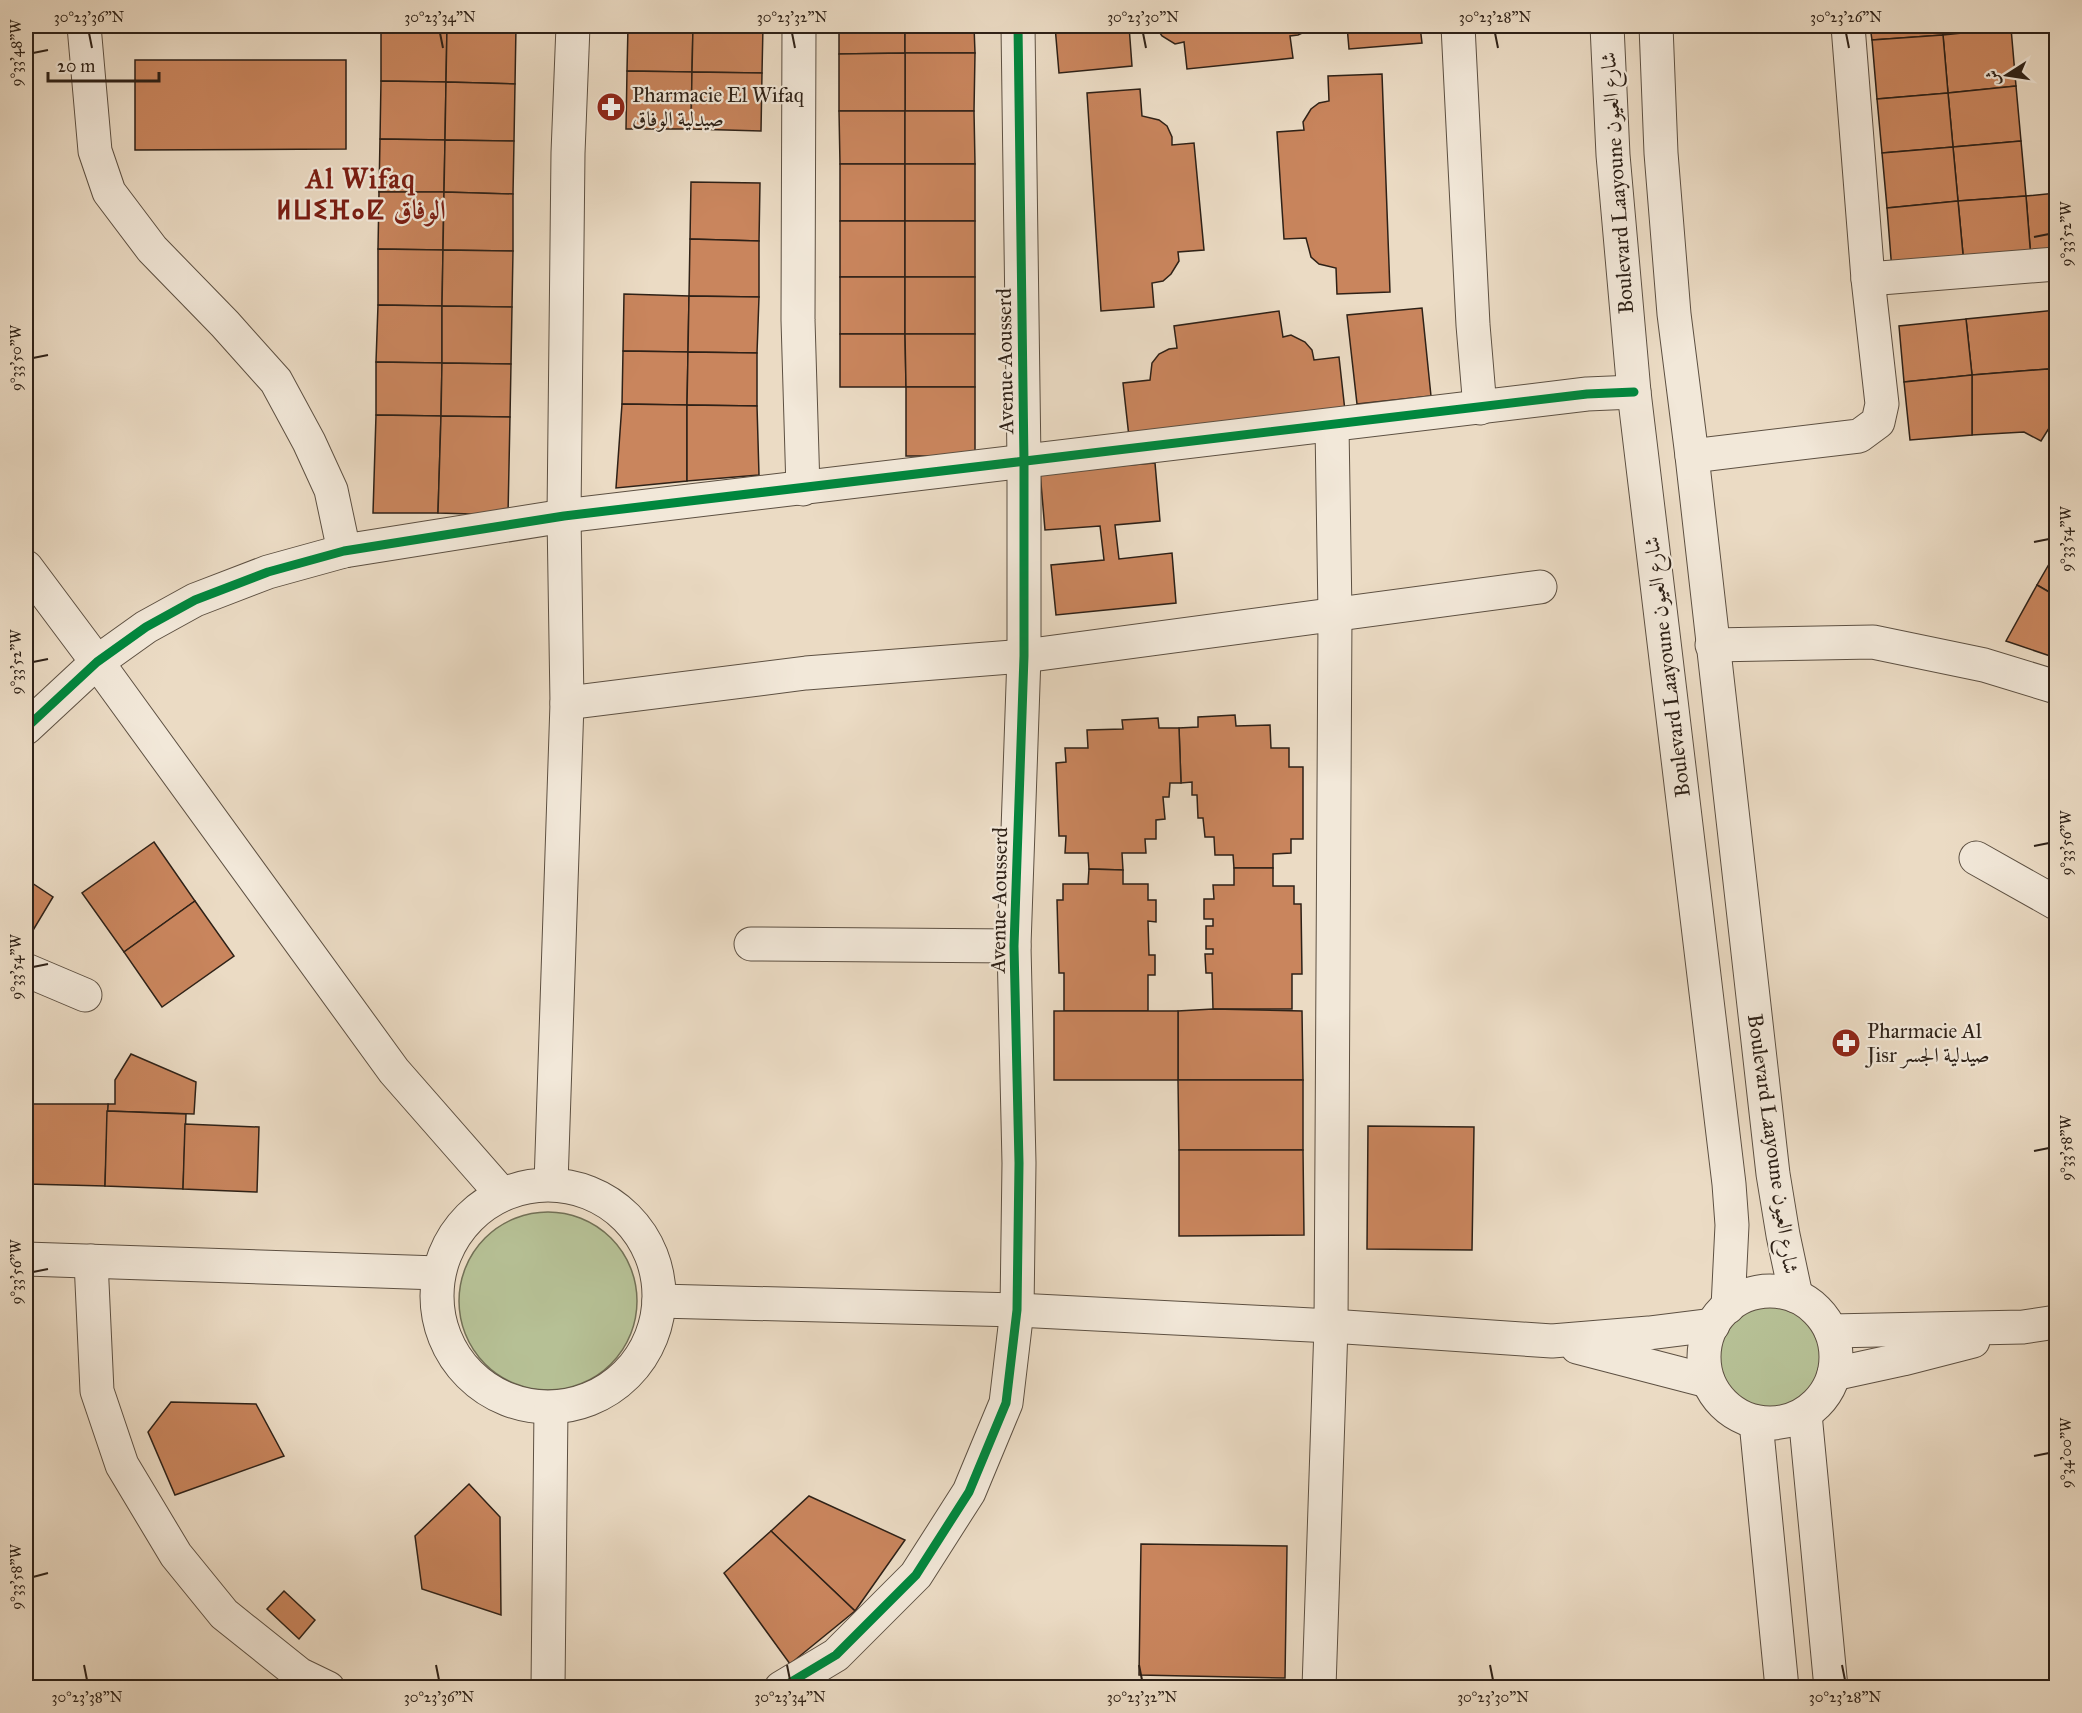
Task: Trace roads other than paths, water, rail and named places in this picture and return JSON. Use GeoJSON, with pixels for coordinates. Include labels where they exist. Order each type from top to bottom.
{"type":"FeatureCollection","features":[{"type":"Feature","properties":{"kind":"street"},"geometry":{"type":"LineString","coordinates":[[84,26],[95,151],[109,192],[152,249],[225,324],[276,381],[309,442],[331,490],[344,551]]}},
{"type":"Feature","properties":{"kind":"street"},"geometry":{"type":"LineString","coordinates":[[551,1184],[567,703],[564,516],[568,153],[573,26]]}},
{"type":"Feature","properties":{"kind":"street"},"geometry":{"type":"LineString","coordinates":[[800,26],[798,320],[803,489]]}},
{"type":"Feature","properties":{"kind":"street","name":"Avenue Aousserd"},"geometry":{"type":"LineString","coordinates":[[781,1688],[836,1655],[916,1575],[969,1492],[1006,1403],[1017,1310],[1019,1164],[1014,946],[1024,656],[1024,461],[1018,26]]}},
{"type":"Feature","properties":{"kind":"street"},"geometry":{"type":"LineString","coordinates":[[1458,26],[1473,325],[1480,408]]}},
{"type":"Feature","properties":{"kind":"street","name":"Boulevard Laayoune شارع العيون"},"geometry":{"type":"LineString","coordinates":[[1606,26],[1617,211],[1634,392],[1729,1184],[1732,1235],[1720,1316]]}},
{"type":"Feature","properties":{"kind":"street","name":"Boulevard Laayoune شارع العيون"},"geometry":{"type":"LineString","coordinates":[[1656,26],[1666,234],[1674,314],[1773,1174],[1796,1296]]}},
{"type":"Feature","properties":{"kind":"street"},"geometry":{"type":"LineString","coordinates":[[1692,456],[1859,436],[1878,422],[1882,404],[1868,279],[1848,26]]}},
{"type":"Feature","properties":{"kind":"street"},"geometry":{"type":"LineString","coordinates":[[1868,279],[2056,264]]}},
{"type":"Feature","properties":{"kind":"street"},"geometry":{"type":"LineString","coordinates":[[26,728],[97,662],[146,627],[195,600],[268,572],[344,551],[564,516],[1587,394],[1634,392]]}},
{"type":"Feature","properties":{"kind":"street"},"geometry":{"type":"LineString","coordinates":[[1319,1688],[1331,1326],[1335,614],[1332,426]]}},
{"type":"Feature","properties":{"kind":"street"},"geometry":{"type":"LineString","coordinates":[[26,567],[394,1071],[501,1193]]}},
{"type":"Feature","properties":{"kind":"street"},"geometry":{"type":"LineString","coordinates":[[567,703],[806,673],[1024,656],[1540,587]]}},
{"type":"Feature","properties":{"kind":"street"},"geometry":{"type":"LineString","coordinates":[[1712,645],[1873,642],[1984,665],[2056,687]]}},
{"type":"Feature","properties":{"kind":"street"},"geometry":{"type":"LineString","coordinates":[[1976,858],[2056,903]]}},
{"type":"Feature","properties":{"kind":"street"},"geometry":{"type":"LineString","coordinates":[[751,944],[1014,946]]}},
{"type":"Feature","properties":{"kind":"street"},"geometry":{"type":"LineString","coordinates":[[26,970],[85,995]]}},
{"type":"Feature","properties":{"kind":"street"},"geometry":{"type":"LineString","coordinates":[[551,1184],[586,1190],[617,1208],[641,1234],[655,1266],[659,1301],[653,1334],[637,1363],[613,1386],[584,1402],[551,1408],[512,1402],[477,1382],[470,1374],[451,1351],[438,1313],[438,1273],[461,1226],[501,1193],[526,1185],[551,1184]]}},
{"type":"Feature","properties":{"kind":"street"},"geometry":{"type":"LineString","coordinates":[[26,1259],[438,1273]]}},
{"type":"Feature","properties":{"kind":"street"},"geometry":{"type":"LineString","coordinates":[[91,1261],[97,1391],[123,1465],[176,1555],[224,1614],[299,1674],[328,1688]]}},
{"type":"Feature","properties":{"kind":"street"},"geometry":{"type":"LineString","coordinates":[[1760,1291],[1778,1291],[1796,1296],[1816,1311],[1831,1331],[1835,1344],[1834,1374],[1824,1397],[1805,1414],[1781,1423],[1756,1422],[1738,1415],[1722,1403],[1708,1381],[1704,1362],[1706,1343],[1720,1316],[1743,1296],[1760,1291]]}},
{"type":"Feature","properties":{"kind":"street"},"geometry":{"type":"LineString","coordinates":[[659,1301],[1017,1310],[1331,1326],[1552,1341],[1649,1333],[1720,1316]]}},
{"type":"Feature","properties":{"kind":"street"},"geometry":{"type":"LineString","coordinates":[[1834,1374],[1903,1359],[2024,1327],[2056,1322]]}},
{"type":"Feature","properties":{"kind":"street"},"geometry":{"type":"LineString","coordinates":[[1831,1331],[2024,1327]]}},
{"type":"Feature","properties":{"kind":"street"},"geometry":{"type":"LineString","coordinates":[[1552,1341],[1708,1381]]}},
{"type":"Feature","properties":{"kind":"street"},"geometry":{"type":"LineString","coordinates":[[549,1688],[551,1408]]}},
{"type":"Feature","properties":{"kind":"street"},"geometry":{"type":"LineString","coordinates":[[1805,1414],[1831,1688]]}},
{"type":"Feature","properties":{"kind":"street"},"geometry":{"type":"LineString","coordinates":[[1756,1422],[1782,1688]]}},
{"type":"Feature","properties":{"kind":"place","name":"Pharmacie El Wifaq صيدلية الوفاق"},"geometry":{"type":"Point","coordinates":[611,107]}},
{"type":"Feature","properties":{"kind":"place","name":"Pharmacie Al Jisr صيدلية الجسر"},"geometry":{"type":"Point","coordinates":[1846,1043]}},
{"type":"Feature","properties":{"kind":"district","name":"Al Wifaq ⵍⵡⵉⴼⴰⵇ الوفاق"},"geometry":{"type":"Point","coordinates":[361,194]}}]}
